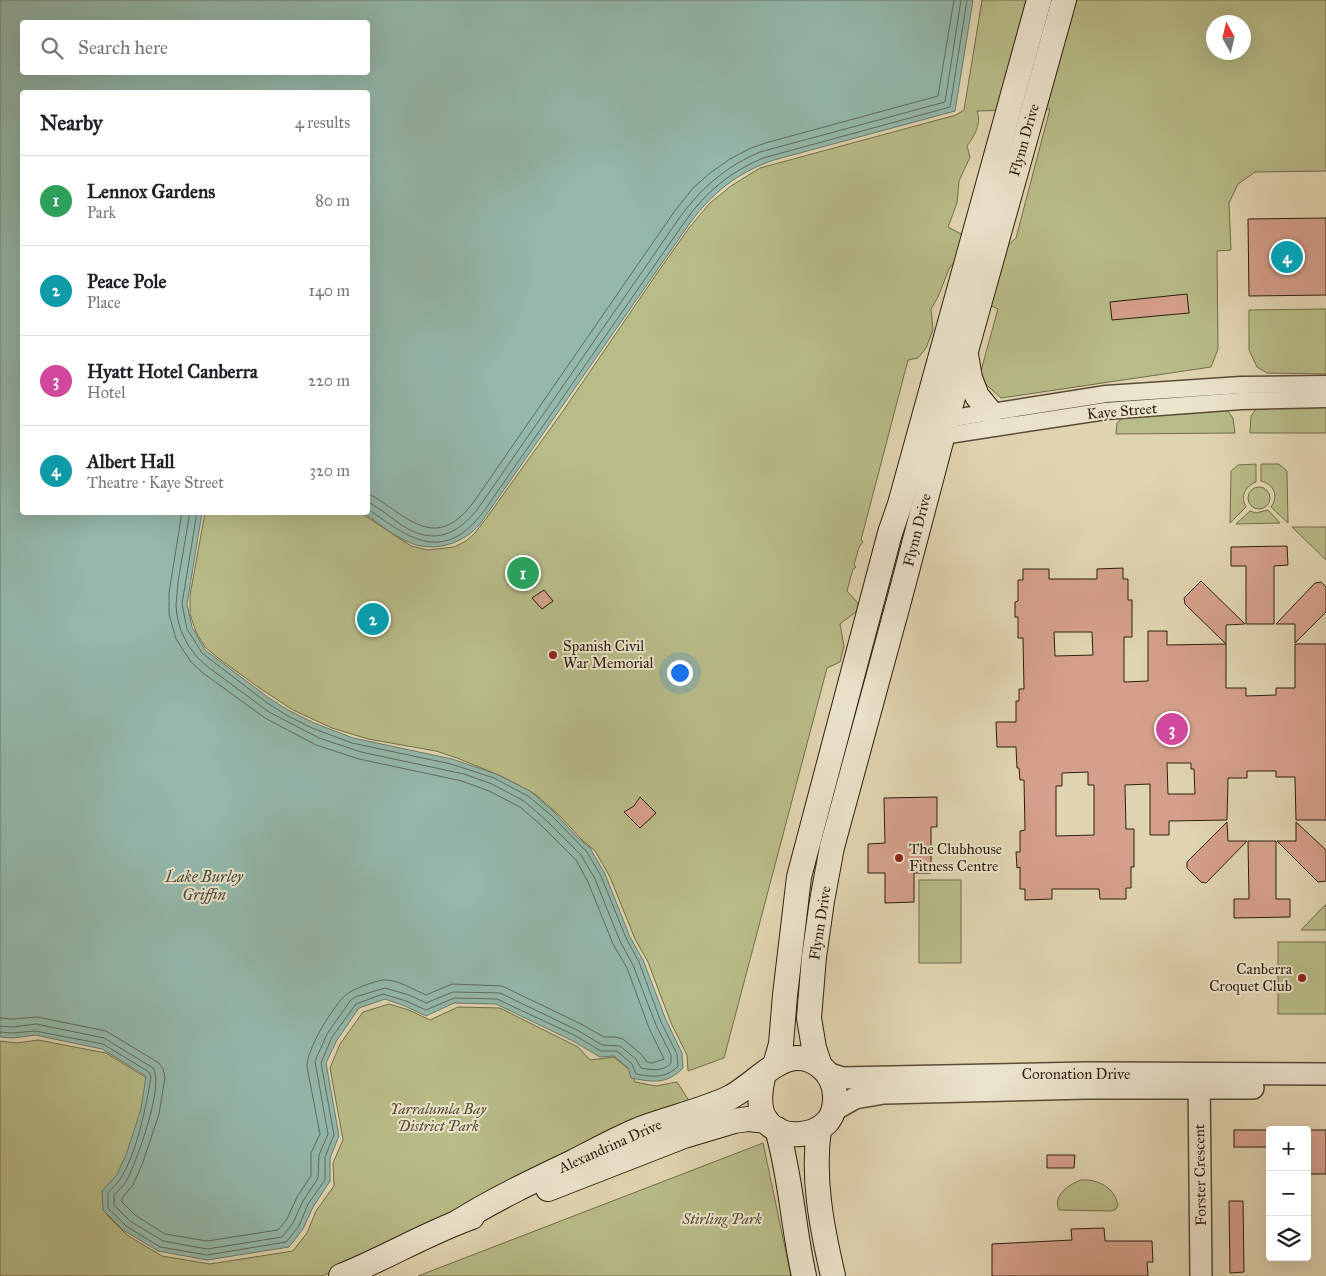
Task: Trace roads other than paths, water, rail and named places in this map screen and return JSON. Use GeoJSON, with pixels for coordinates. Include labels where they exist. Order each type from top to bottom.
{"type":"FeatureCollection","features":[{"type":"Feature","properties":{"kind":"main road","name":"Flynn Drive"},"geometry":{"type":"LineString","coordinates":[[824,1069],[814,1048],[809,1018],[814,957],[832,848],[896,616],[911,507],[1039,0]]}},
{"type":"Feature","properties":{"kind":"main road","name":"Flynn Drive"},"geometry":{"type":"LineString","coordinates":[[933,425],[966,350],[1064,0]]}},
{"type":"Feature","properties":{"kind":"main road"},"geometry":{"type":"LineString","coordinates":[[966,350],[970,378],[977,396],[990,412]]}},
{"type":"Feature","properties":{"kind":"main road","name":"Flynn Drive"},"geometry":{"type":"LineString","coordinates":[[769,1070],[781,1044],[799,877],[890,533],[911,507]]}},
{"type":"Feature","properties":{"kind":"main road"},"geometry":{"type":"LineString","coordinates":[[772,1125],[786,1134],[799,1135],[819,1129],[828,1120],[834,1110],[834,1087],[824,1069],[809,1060],[787,1059],[769,1070],[760,1088],[760,1099],[782,1149],[796,1241],[804,1276]]}},
{"type":"Feature","properties":{"kind":"main road","name":"Alexandrina Drive"},"geometry":{"type":"LineString","coordinates":[[341,1276],[374,1263],[458,1222],[491,1202],[638,1130],[728,1099],[742,1091],[769,1070]]}},
{"type":"Feature","properties":{"kind":"main road","name":"Alexandrina Drive"},"geometry":{"type":"LineString","coordinates":[[458,1222],[594,1172],[684,1136],[748,1119],[772,1125]]}},
{"type":"Feature","properties":{"kind":"main road"},"geometry":{"type":"LineString","coordinates":[[819,1129],[816,1151],[816,1174],[825,1242],[833,1276]]}},
{"type":"Feature","properties":{"kind":"street","name":"Kaye Street"},"geometry":{"type":"LineString","coordinates":[[933,425],[990,412],[1106,394],[1241,385],[1326,384]]}},
{"type":"Feature","properties":{"kind":"street","name":"Kaye Street"},"geometry":{"type":"LineString","coordinates":[[933,425],[1241,401],[1326,399]]}},
{"type":"Feature","properties":{"kind":"street","name":"Coronation Drive"},"geometry":{"type":"LineString","coordinates":[[824,1069],[842,1078],[1087,1073],[1326,1088]]}},
{"type":"Feature","properties":{"kind":"street","name":"Coronation Drive"},"geometry":{"type":"LineString","coordinates":[[834,1110],[855,1098],[884,1093],[1088,1088],[1326,1074]]}},
{"type":"Feature","properties":{"kind":"street","name":"Forster Crescent"},"geometry":{"type":"LineString","coordinates":[[1199,1081],[1201,1276]]}},
{"type":"Feature","properties":{"kind":"water","name":"Lake Burley Griffin"},"geometry":{"type":"Polygon","coordinates":[[[0,0],[973,0],[955,111],[774,160],[737,177],[717,193],[690,223],[480,524],[474,531],[458,541],[431,547],[406,541],[367,515],[370,515],[370,90],[20,90],[20,515],[202,515],[187,604],[192,627],[205,650],[269,698],[314,723],[353,738],[452,759],[496,774],[530,791],[590,848],[605,874],[630,937],[643,960],[666,1020],[682,1053],[683,1068],[665,1080],[646,1081],[631,1078],[628,1068],[614,1056],[600,1057],[573,1041],[496,1004],[454,1003],[426,1016],[385,999],[359,1008],[337,1040],[326,1063],[339,1136],[330,1158],[330,1181],[313,1207],[303,1229],[289,1247],[207,1260],[158,1251],[123,1230],[103,1210],[102,1191],[116,1176],[126,1155],[141,1109],[146,1076],[102,1049],[35,1035],[13,1038],[0,1037],[0,0]]]}},
{"type":"Feature","properties":{"kind":"place","name":"Albert Hall"},"geometry":{"type":"Point","coordinates":[1287,257]}},
{"type":"Feature","properties":{"kind":"place","name":"Lennox Gardens"},"geometry":{"type":"Point","coordinates":[523,573]}},
{"type":"Feature","properties":{"kind":"place","name":"Peace Pole"},"geometry":{"type":"Point","coordinates":[373,619]}},
{"type":"Feature","properties":{"kind":"place","name":"Spanish Civil War Memorial"},"geometry":{"type":"Point","coordinates":[553,655]}},
{"type":"Feature","properties":{"kind":"place","name":"Hyatt Hotel Canberra"},"geometry":{"type":"Point","coordinates":[1172,729]}},
{"type":"Feature","properties":{"kind":"place","name":"The Clubhouse Fitness Centre"},"geometry":{"type":"Point","coordinates":[899,858]}},
{"type":"Feature","properties":{"kind":"place","name":"Canberra Croquet Club"},"geometry":{"type":"Point","coordinates":[1302,978]}},
{"type":"Feature","properties":{"kind":"park label","name":"Yarralumla Bay District Park"},"geometry":{"type":"Point","coordinates":[438,1118]}},
{"type":"Feature","properties":{"kind":"park label","name":"Stirling Park"},"geometry":{"type":"Point","coordinates":[722,1219]}}]}
